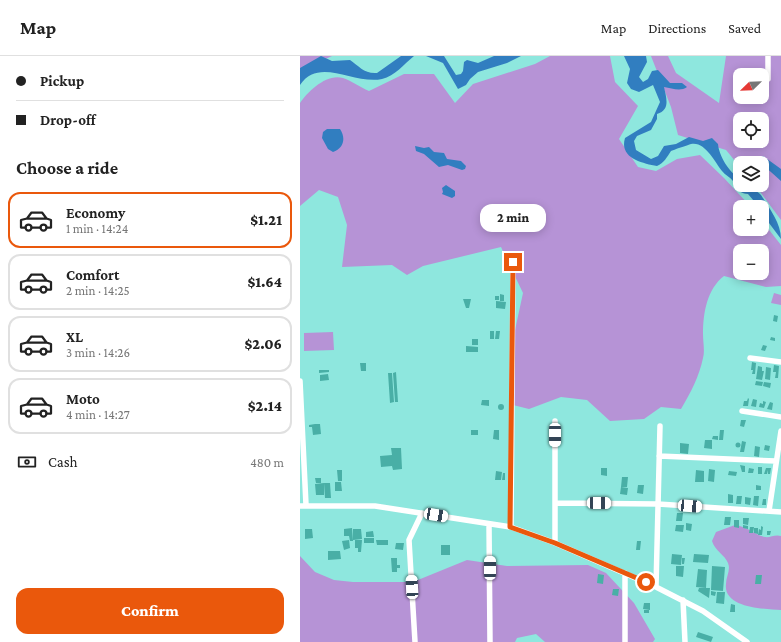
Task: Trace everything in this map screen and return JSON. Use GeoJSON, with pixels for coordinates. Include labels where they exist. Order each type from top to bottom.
{"type":"FeatureCollection","features":[{"type":"Feature","properties":{"kind":"street"},"geometry":{"type":"LineString","coordinates":[[768,56],[768,68]]}},
{"type":"Feature","properties":{"kind":"street"},"geometry":{"type":"LineString","coordinates":[[510,527],[513,262]]}},
{"type":"Feature","properties":{"kind":"street"},"geometry":{"type":"LineString","coordinates":[[750,358],[781,362]]}},
{"type":"Feature","properties":{"kind":"street"},"geometry":{"type":"LineString","coordinates":[[300,381],[303,506],[375,506],[510,527],[555,543],[656,586],[684,600],[717,620],[747,642]]}},
{"type":"Feature","properties":{"kind":"street"},"geometry":{"type":"LineString","coordinates":[[742,411],[781,417]]}},
{"type":"Feature","properties":{"kind":"street"},"geometry":{"type":"LineString","coordinates":[[555,421],[555,543]]}},
{"type":"Feature","properties":{"kind":"street"},"geometry":{"type":"LineString","coordinates":[[656,586],[660,426]]}},
{"type":"Feature","properties":{"kind":"street"},"geometry":{"type":"LineString","coordinates":[[768,511],[781,430]]}},
{"type":"Feature","properties":{"kind":"street"},"geometry":{"type":"LineString","coordinates":[[659,456],[776,461]]}},
{"type":"Feature","properties":{"kind":"street"},"geometry":{"type":"LineString","coordinates":[[555,503],[658,504],[781,512]]}},
{"type":"Feature","properties":{"kind":"street"},"geometry":{"type":"LineString","coordinates":[[415,642],[409,540],[422,513]]}},
{"type":"Feature","properties":{"kind":"street"},"geometry":{"type":"LineString","coordinates":[[490,524],[490,642]]}},
{"type":"Feature","properties":{"kind":"street"},"geometry":{"type":"LineString","coordinates":[[624,573],[625,642]]}},
{"type":"Feature","properties":{"kind":"street"},"geometry":{"type":"LineString","coordinates":[[684,600],[685,642]]}},
{"type":"Feature","properties":{"kind":"shaded area"},"geometry":{"type":"Polygon","coordinates":[[[300,56],[332,56],[313,65],[300,80],[300,56]]]}},
{"type":"Feature","properties":{"kind":"shaded area"},"geometry":{"type":"Polygon","coordinates":[[[550,56],[610,56],[615,82],[638,106],[619,139],[638,167],[656,171],[677,159],[700,155],[733,188],[733,192],[737,192],[744,200],[733,200],[733,236],[769,236],[769,230],[781,245],[781,286],[766,287],[739,280],[769,280],[769,244],[733,244],[733,278],[724,276],[718,281],[707,302],[703,326],[704,355],[694,384],[681,409],[661,407],[644,419],[610,421],[587,400],[561,397],[529,409],[513,405],[512,344],[523,293],[501,247],[423,266],[407,275],[392,265],[342,267],[347,225],[338,197],[319,190],[300,206],[300,103],[318,84],[337,77],[350,81],[369,91],[404,74],[434,74],[455,103],[473,84],[535,64],[550,56]]]}},
{"type":"Feature","properties":{"kind":"shaded area"},"geometry":{"type":"Polygon","coordinates":[[[651,56],[668,56],[676,73],[719,103],[726,56],[781,56],[781,220],[769,204],[769,200],[766,200],[760,192],[769,192],[769,156],[733,156],[733,158],[726,150],[678,135],[671,107],[651,56]]]}},
{"type":"Feature","properties":{"kind":"shaded area"},"geometry":{"type":"Polygon","coordinates":[[[774,293],[781,295],[781,305],[771,303],[774,293]]]}},
{"type":"Feature","properties":{"kind":"shaded area"},"geometry":{"type":"Polygon","coordinates":[[[333,332],[334,350],[304,351],[304,333],[333,332]]]}},
{"type":"Feature","properties":{"kind":"shaded area"},"geometry":{"type":"Polygon","coordinates":[[[735,525],[765,537],[777,535],[781,536],[781,610],[746,606],[731,598],[727,592],[726,584],[729,566],[727,560],[715,548],[712,541],[716,532],[735,525]]]}},
{"type":"Feature","properties":{"kind":"shaded area"},"geometry":{"type":"Polygon","coordinates":[[[300,556],[315,572],[334,580],[353,582],[413,582],[467,560],[507,566],[588,565],[606,573],[634,603],[655,639],[653,642],[545,642],[536,634],[517,638],[515,642],[300,642],[300,556]]]}},
{"type":"Feature","properties":{"kind":"water"},"geometry":{"type":"Polygon","coordinates":[[[321,56],[332,61],[350,60],[365,71],[377,73],[401,56],[414,56],[395,73],[382,79],[371,80],[327,72],[317,73],[308,77],[300,85],[300,68],[321,56]]]}},
{"type":"Feature","properties":{"kind":"water"},"geometry":{"type":"Polygon","coordinates":[[[426,56],[444,56],[456,75],[461,74],[463,71],[464,62],[467,60],[478,63],[494,56],[521,56],[507,63],[478,72],[466,85],[458,89],[443,63],[426,56]]]}},
{"type":"Feature","properties":{"kind":"water"},"geometry":{"type":"Polygon","coordinates":[[[624,56],[646,56],[647,62],[639,77],[643,82],[648,79],[652,71],[658,70],[670,83],[682,83],[687,87],[679,89],[664,87],[666,106],[664,110],[657,114],[657,119],[651,130],[637,136],[634,141],[636,150],[651,159],[658,156],[664,146],[676,144],[689,137],[703,141],[712,138],[718,144],[720,154],[733,173],[733,181],[722,171],[709,153],[701,146],[696,144],[691,144],[671,151],[667,158],[657,166],[639,161],[629,155],[625,150],[625,138],[651,122],[660,102],[653,85],[639,92],[631,89],[627,83],[630,69],[624,56]]]}},
{"type":"Feature","properties":{"kind":"water"},"geometry":{"type":"Polygon","coordinates":[[[327,129],[340,129],[342,132],[342,145],[333,152],[328,149],[322,138],[323,132],[327,129]]]}},
{"type":"Feature","properties":{"kind":"water"},"geometry":{"type":"Polygon","coordinates":[[[415,146],[424,148],[429,147],[434,152],[444,153],[447,159],[461,161],[466,166],[465,169],[462,170],[448,165],[439,167],[424,154],[416,151],[415,146]]]}},
{"type":"Feature","properties":{"kind":"water"},"geometry":{"type":"Polygon","coordinates":[[[769,160],[781,169],[781,181],[769,170],[769,160]]]}},
{"type":"Feature","properties":{"kind":"water"},"geometry":{"type":"Polygon","coordinates":[[[446,185],[455,191],[455,196],[452,198],[442,194],[442,188],[446,185]]]}},
{"type":"Feature","properties":{"kind":"water"},"geometry":{"type":"Polygon","coordinates":[[[741,192],[758,192],[764,200],[753,200],[748,194],[741,192]]]}},
{"type":"Feature","properties":{"kind":"water"},"geometry":{"type":"Polygon","coordinates":[[[769,207],[777,221],[781,239],[769,223],[769,207]]]}},
{"type":"Feature","properties":{"kind":"building"},"geometry":{"type":"Polygon","coordinates":[[[500,294],[504,295],[504,301],[500,301],[500,294]]]}},
{"type":"Feature","properties":{"kind":"building"},"geometry":{"type":"Polygon","coordinates":[[[495,296],[499,296],[499,300],[495,300],[495,296]]]}},
{"type":"Feature","properties":{"kind":"building"},"geometry":{"type":"Polygon","coordinates":[[[463,299],[471,299],[469,308],[466,308],[463,299]]]}},
{"type":"Feature","properties":{"kind":"building"},"geometry":{"type":"Polygon","coordinates":[[[496,301],[506,302],[505,309],[496,308],[496,301]]]}},
{"type":"Feature","properties":{"kind":"building"},"geometry":{"type":"Polygon","coordinates":[[[774,315],[778,316],[777,322],[773,321],[774,315]]]}},
{"type":"Feature","properties":{"kind":"building"},"geometry":{"type":"Polygon","coordinates":[[[490,331],[494,331],[494,339],[490,339],[490,331]]]}},
{"type":"Feature","properties":{"kind":"building"},"geometry":{"type":"Polygon","coordinates":[[[496,331],[500,331],[499,339],[495,339],[496,331]]]}},
{"type":"Feature","properties":{"kind":"building"},"geometry":{"type":"Polygon","coordinates":[[[771,337],[775,338],[775,341],[770,340],[771,337]]]}},
{"type":"Feature","properties":{"kind":"building"},"geometry":{"type":"Polygon","coordinates":[[[472,339],[478,339],[478,345],[472,345],[472,339]]]}},
{"type":"Feature","properties":{"kind":"building"},"geometry":{"type":"Polygon","coordinates":[[[763,345],[767,346],[765,351],[761,350],[763,345]]]}},
{"type":"Feature","properties":{"kind":"building"},"geometry":{"type":"Polygon","coordinates":[[[466,346],[478,347],[478,352],[466,352],[466,346]]]}},
{"type":"Feature","properties":{"kind":"building"},"geometry":{"type":"Polygon","coordinates":[[[752,362],[756,363],[755,374],[752,374],[753,370],[751,370],[752,362]]]}},
{"type":"Feature","properties":{"kind":"building"},"geometry":{"type":"Polygon","coordinates":[[[360,363],[366,363],[366,371],[361,371],[360,363]]]}},
{"type":"Feature","properties":{"kind":"building"},"geometry":{"type":"Polygon","coordinates":[[[774,365],[779,366],[778,378],[775,378],[776,372],[773,372],[774,365]]]}},
{"type":"Feature","properties":{"kind":"building"},"geometry":{"type":"Polygon","coordinates":[[[758,366],[762,367],[762,371],[764,371],[762,380],[756,379],[758,366]]]}},
{"type":"Feature","properties":{"kind":"building"},"geometry":{"type":"Polygon","coordinates":[[[766,367],[771,368],[770,380],[765,379],[766,367]]]}},
{"type":"Feature","properties":{"kind":"building"},"geometry":{"type":"Polygon","coordinates":[[[319,370],[329,370],[329,372],[319,373],[319,370]]]}},
{"type":"Feature","properties":{"kind":"building"},"geometry":{"type":"Polygon","coordinates":[[[396,372],[398,402],[395,402],[393,373],[396,372]]]}},
{"type":"Feature","properties":{"kind":"building"},"geometry":{"type":"Polygon","coordinates":[[[388,373],[392,373],[394,402],[390,403],[388,373]]]}},
{"type":"Feature","properties":{"kind":"building"},"geometry":{"type":"Polygon","coordinates":[[[328,374],[329,380],[320,381],[320,375],[328,374]]]}},
{"type":"Feature","properties":{"kind":"building"},"geometry":{"type":"Polygon","coordinates":[[[756,381],[763,382],[762,386],[755,385],[756,381]]]}},
{"type":"Feature","properties":{"kind":"building"},"geometry":{"type":"Polygon","coordinates":[[[764,382],[771,383],[770,388],[763,386],[764,382]]]}},
{"type":"Feature","properties":{"kind":"building"},"geometry":{"type":"Polygon","coordinates":[[[748,398],[748,406],[743,406],[744,401],[747,401],[748,398]]]}},
{"type":"Feature","properties":{"kind":"building"},"geometry":{"type":"Polygon","coordinates":[[[753,399],[757,400],[756,407],[751,406],[753,399]]]}},
{"type":"Feature","properties":{"kind":"building"},"geometry":{"type":"Polygon","coordinates":[[[482,400],[489,400],[489,406],[481,405],[482,400]]]}},
{"type":"Feature","properties":{"kind":"building"},"geometry":{"type":"Polygon","coordinates":[[[763,401],[766,402],[764,408],[759,407],[760,403],[763,404],[763,401]]]}},
{"type":"Feature","properties":{"kind":"building"},"geometry":{"type":"Polygon","coordinates":[[[770,402],[773,403],[772,410],[767,409],[770,402]]]}},
{"type":"Feature","properties":{"kind":"building"},"geometry":{"type":"Polygon","coordinates":[[[501,404],[504,407],[501,410],[498,407],[501,404]]]}},
{"type":"Feature","properties":{"kind":"building"},"geometry":{"type":"Polygon","coordinates":[[[741,420],[746,420],[744,427],[740,426],[741,420]]]}},
{"type":"Feature","properties":{"kind":"building"},"geometry":{"type":"Polygon","coordinates":[[[320,424],[321,434],[313,435],[312,427],[309,427],[309,425],[320,424]]]}},
{"type":"Feature","properties":{"kind":"building"},"geometry":{"type":"Polygon","coordinates":[[[471,430],[478,430],[478,435],[471,435],[471,430]]]}},
{"type":"Feature","properties":{"kind":"building"},"geometry":{"type":"Polygon","coordinates":[[[494,430],[499,430],[499,440],[493,439],[494,430]]]}},
{"type":"Feature","properties":{"kind":"building"},"geometry":{"type":"Polygon","coordinates":[[[720,430],[724,430],[723,440],[719,440],[720,430]]]}},
{"type":"Feature","properties":{"kind":"building"},"geometry":{"type":"Polygon","coordinates":[[[713,436],[718,436],[718,440],[712,439],[713,436]]]}},
{"type":"Feature","properties":{"kind":"building"},"geometry":{"type":"Polygon","coordinates":[[[705,440],[712,440],[712,449],[704,448],[705,440]]]}},
{"type":"Feature","properties":{"kind":"building"},"geometry":{"type":"Polygon","coordinates":[[[742,441],[746,442],[744,452],[740,452],[742,441]]]}},
{"type":"Feature","properties":{"kind":"building"},"geometry":{"type":"Polygon","coordinates":[[[738,442],[741,445],[738,448],[735,445],[738,442]]]}},
{"type":"Feature","properties":{"kind":"building"},"geometry":{"type":"Polygon","coordinates":[[[680,443],[689,444],[688,454],[680,453],[680,443]]]}},
{"type":"Feature","properties":{"kind":"building"},"geometry":{"type":"Polygon","coordinates":[[[765,445],[770,446],[769,451],[764,450],[765,445]]]}},
{"type":"Feature","properties":{"kind":"building"},"geometry":{"type":"Polygon","coordinates":[[[755,446],[760,447],[759,457],[754,456],[755,446]]]}},
{"type":"Feature","properties":{"kind":"building"},"geometry":{"type":"Polygon","coordinates":[[[391,448],[401,448],[402,469],[393,470],[392,466],[381,467],[380,456],[392,455],[391,448]]]}},
{"type":"Feature","properties":{"kind":"building"},"geometry":{"type":"Polygon","coordinates":[[[740,465],[745,466],[745,472],[742,472],[740,465]]]}},
{"type":"Feature","properties":{"kind":"building"},"geometry":{"type":"Polygon","coordinates":[[[758,467],[762,467],[762,474],[758,474],[758,467]]]}},
{"type":"Feature","properties":{"kind":"building"},"geometry":{"type":"Polygon","coordinates":[[[601,468],[607,468],[607,476],[601,475],[601,468]]]}},
{"type":"Feature","properties":{"kind":"building"},"geometry":{"type":"Polygon","coordinates":[[[749,468],[754,469],[753,473],[748,473],[749,468]]]}},
{"type":"Feature","properties":{"kind":"building"},"geometry":{"type":"Polygon","coordinates":[[[766,468],[771,468],[770,474],[768,474],[767,470],[767,474],[764,474],[766,468]]]}},
{"type":"Feature","properties":{"kind":"building"},"geometry":{"type":"Polygon","coordinates":[[[709,469],[715,470],[714,482],[708,481],[709,469]]]}},
{"type":"Feature","properties":{"kind":"building"},"geometry":{"type":"Polygon","coordinates":[[[337,470],[342,470],[342,481],[338,481],[337,470]]]}},
{"type":"Feature","properties":{"kind":"building"},"geometry":{"type":"Polygon","coordinates":[[[696,470],[704,471],[704,482],[695,482],[696,470]]]}},
{"type":"Feature","properties":{"kind":"building"},"geometry":{"type":"Polygon","coordinates":[[[496,471],[502,472],[501,480],[495,480],[496,471]]]}},
{"type":"Feature","properties":{"kind":"building"},"geometry":{"type":"Polygon","coordinates":[[[729,471],[737,472],[736,476],[728,475],[729,471]]]}},
{"type":"Feature","properties":{"kind":"building"},"geometry":{"type":"Polygon","coordinates":[[[503,473],[505,473],[505,480],[502,480],[503,473]]]}},
{"type":"Feature","properties":{"kind":"building"},"geometry":{"type":"Polygon","coordinates":[[[622,477],[628,477],[627,487],[621,487],[622,477]]]}},
{"type":"Feature","properties":{"kind":"building"},"geometry":{"type":"Polygon","coordinates":[[[315,478],[321,478],[321,483],[316,483],[315,478]]]}},
{"type":"Feature","properties":{"kind":"building"},"geometry":{"type":"Polygon","coordinates":[[[335,482],[341,482],[342,491],[335,491],[335,482]]]}},
{"type":"Feature","properties":{"kind":"building"},"geometry":{"type":"Polygon","coordinates":[[[324,483],[324,495],[316,495],[315,484],[324,483]]]}},
{"type":"Feature","properties":{"kind":"building"},"geometry":{"type":"Polygon","coordinates":[[[324,483],[330,483],[331,498],[325,498],[324,483]]]}},
{"type":"Feature","properties":{"kind":"building"},"geometry":{"type":"Polygon","coordinates":[[[638,485],[644,485],[643,494],[637,493],[638,485]]]}},
{"type":"Feature","properties":{"kind":"building"},"geometry":{"type":"Polygon","coordinates":[[[756,485],[761,486],[761,490],[756,490],[756,485]]]}},
{"type":"Feature","properties":{"kind":"building"},"geometry":{"type":"Polygon","coordinates":[[[621,487],[628,488],[627,495],[620,494],[621,487]]]}},
{"type":"Feature","properties":{"kind":"building"},"geometry":{"type":"Polygon","coordinates":[[[728,494],[733,495],[733,503],[728,503],[728,494]]]}},
{"type":"Feature","properties":{"kind":"building"},"geometry":{"type":"Polygon","coordinates":[[[737,496],[742,496],[741,504],[736,504],[737,496]]]}},
{"type":"Feature","properties":{"kind":"building"},"geometry":{"type":"Polygon","coordinates":[[[754,496],[759,496],[758,506],[753,505],[754,496]]]}},
{"type":"Feature","properties":{"kind":"building"},"geometry":{"type":"Polygon","coordinates":[[[745,497],[751,498],[750,505],[745,504],[745,497]]]}},
{"type":"Feature","properties":{"kind":"building"},"geometry":{"type":"Polygon","coordinates":[[[763,499],[766,499],[766,505],[762,505],[763,499]]]}},
{"type":"Feature","properties":{"kind":"building"},"geometry":{"type":"Polygon","coordinates":[[[677,513],[683,513],[682,521],[676,521],[677,513]]]}},
{"type":"Feature","properties":{"kind":"building"},"geometry":{"type":"Polygon","coordinates":[[[725,517],[731,517],[730,525],[724,525],[725,517]]]}},
{"type":"Feature","properties":{"kind":"building"},"geometry":{"type":"Polygon","coordinates":[[[743,518],[749,518],[748,525],[743,524],[743,518]]]}},
{"type":"Feature","properties":{"kind":"building"},"geometry":{"type":"Polygon","coordinates":[[[734,520],[739,520],[739,528],[734,527],[734,520]]]}},
{"type":"Feature","properties":{"kind":"building"},"geometry":{"type":"Polygon","coordinates":[[[686,523],[692,524],[691,531],[686,530],[686,523]]]}},
{"type":"Feature","properties":{"kind":"building"},"geometry":{"type":"Polygon","coordinates":[[[676,525],[684,525],[683,532],[675,531],[676,525]]]}},
{"type":"Feature","properties":{"kind":"building"},"geometry":{"type":"Polygon","coordinates":[[[743,525],[748,526],[748,529],[743,528],[743,525]]]}},
{"type":"Feature","properties":{"kind":"building"},"geometry":{"type":"Polygon","coordinates":[[[761,526],[763,527],[762,535],[758,535],[759,529],[761,530],[761,526]]]}},
{"type":"Feature","properties":{"kind":"building"},"geometry":{"type":"Polygon","coordinates":[[[750,527],[754,527],[753,533],[749,533],[750,527]]]}},
{"type":"Feature","properties":{"kind":"building"},"geometry":{"type":"Polygon","coordinates":[[[352,528],[353,541],[350,541],[349,536],[344,536],[344,529],[352,528]]]}},
{"type":"Feature","properties":{"kind":"building"},"geometry":{"type":"Polygon","coordinates":[[[754,528],[758,528],[758,534],[754,533],[754,528]]]}},
{"type":"Feature","properties":{"kind":"building"},"geometry":{"type":"Polygon","coordinates":[[[305,529],[312,529],[313,538],[305,539],[305,529]]]}},
{"type":"Feature","properties":{"kind":"building"},"geometry":{"type":"Polygon","coordinates":[[[353,529],[361,529],[362,539],[353,540],[353,529]]]}},
{"type":"Feature","properties":{"kind":"building"},"geometry":{"type":"Polygon","coordinates":[[[373,531],[374,537],[366,537],[366,532],[373,531]]]}},
{"type":"Feature","properties":{"kind":"building"},"geometry":{"type":"Polygon","coordinates":[[[767,531],[771,531],[770,535],[767,535],[767,531]]]}},
{"type":"Feature","properties":{"kind":"building"},"geometry":{"type":"Polygon","coordinates":[[[364,538],[374,538],[374,543],[364,543],[364,538]]]}},
{"type":"Feature","properties":{"kind":"building"},"geometry":{"type":"Polygon","coordinates":[[[349,540],[350,548],[344,550],[342,541],[349,540]]]}},
{"type":"Feature","properties":{"kind":"building"},"geometry":{"type":"Polygon","coordinates":[[[355,540],[362,540],[361,552],[358,552],[358,548],[355,548],[355,540]]]}},
{"type":"Feature","properties":{"kind":"building"},"geometry":{"type":"Polygon","coordinates":[[[376,540],[388,540],[388,545],[377,545],[376,540]]]}},
{"type":"Feature","properties":{"kind":"building"},"geometry":{"type":"Polygon","coordinates":[[[637,541],[641,541],[640,550],[636,550],[637,541]]]}},
{"type":"Feature","properties":{"kind":"building"},"geometry":{"type":"Polygon","coordinates":[[[396,543],[404,543],[403,550],[395,549],[396,543]]]}},
{"type":"Feature","properties":{"kind":"building"},"geometry":{"type":"Polygon","coordinates":[[[441,545],[450,545],[450,555],[441,555],[441,545]]]}},
{"type":"Feature","properties":{"kind":"building"},"geometry":{"type":"Polygon","coordinates":[[[328,551],[340,551],[341,559],[328,560],[328,551]]]}},
{"type":"Feature","properties":{"kind":"building"},"geometry":{"type":"Polygon","coordinates":[[[672,554],[682,555],[681,565],[671,564],[672,554]]]}},
{"type":"Feature","properties":{"kind":"building"},"geometry":{"type":"Polygon","coordinates":[[[694,554],[709,555],[708,563],[693,562],[694,554]]]}},
{"type":"Feature","properties":{"kind":"building"},"geometry":{"type":"Polygon","coordinates":[[[391,558],[397,558],[397,565],[400,565],[400,568],[397,568],[397,572],[392,572],[391,558]]]}},
{"type":"Feature","properties":{"kind":"building"},"geometry":{"type":"Polygon","coordinates":[[[682,558],[685,558],[684,564],[682,564],[682,558]]]}},
{"type":"Feature","properties":{"kind":"building"},"geometry":{"type":"Polygon","coordinates":[[[676,566],[684,566],[683,577],[676,576],[676,566]]]}},
{"type":"Feature","properties":{"kind":"building"},"geometry":{"type":"Polygon","coordinates":[[[712,566],[725,567],[723,591],[711,590],[712,566]]]}},
{"type":"Feature","properties":{"kind":"building"},"geometry":{"type":"Polygon","coordinates":[[[698,569],[707,570],[706,588],[696,587],[698,569]]]}},
{"type":"Feature","properties":{"kind":"building"},"geometry":{"type":"Polygon","coordinates":[[[598,574],[604,575],[603,584],[597,583],[598,574]]]}},
{"type":"Feature","properties":{"kind":"building"},"geometry":{"type":"Polygon","coordinates":[[[756,575],[762,575],[761,584],[755,584],[756,575]]]}},
{"type":"Feature","properties":{"kind":"building"},"geometry":{"type":"Polygon","coordinates":[[[699,588],[710,588],[709,598],[698,591],[699,588]]]}},
{"type":"Feature","properties":{"kind":"building"},"geometry":{"type":"Polygon","coordinates":[[[613,589],[619,589],[618,596],[612,595],[613,589]]]}},
{"type":"Feature","properties":{"kind":"building"},"geometry":{"type":"Polygon","coordinates":[[[711,591],[716,592],[715,596],[711,595],[711,591]]]}},
{"type":"Feature","properties":{"kind":"building"},"geometry":{"type":"Polygon","coordinates":[[[717,592],[725,592],[724,604],[716,603],[717,592]]]}},
{"type":"Feature","properties":{"kind":"building"},"geometry":{"type":"Polygon","coordinates":[[[644,603],[650,603],[650,610],[643,609],[644,603]]]}},
{"type":"Feature","properties":{"kind":"building"},"geometry":{"type":"Polygon","coordinates":[[[731,604],[735,605],[735,612],[730,612],[731,604]]]}},
{"type":"Feature","properties":{"kind":"building"},"geometry":{"type":"Polygon","coordinates":[[[644,610],[649,610],[649,613],[644,613],[644,610]]]}},
{"type":"Feature","properties":{"kind":"building"},"geometry":{"type":"Polygon","coordinates":[[[698,632],[713,637],[711,642],[696,637],[698,632]]]}},
{"type":"Feature","properties":{"kind":"route"},"geometry":{"type":"LineString","coordinates":[[513,262],[510,527],[555,543],[646,582]]}}]}
